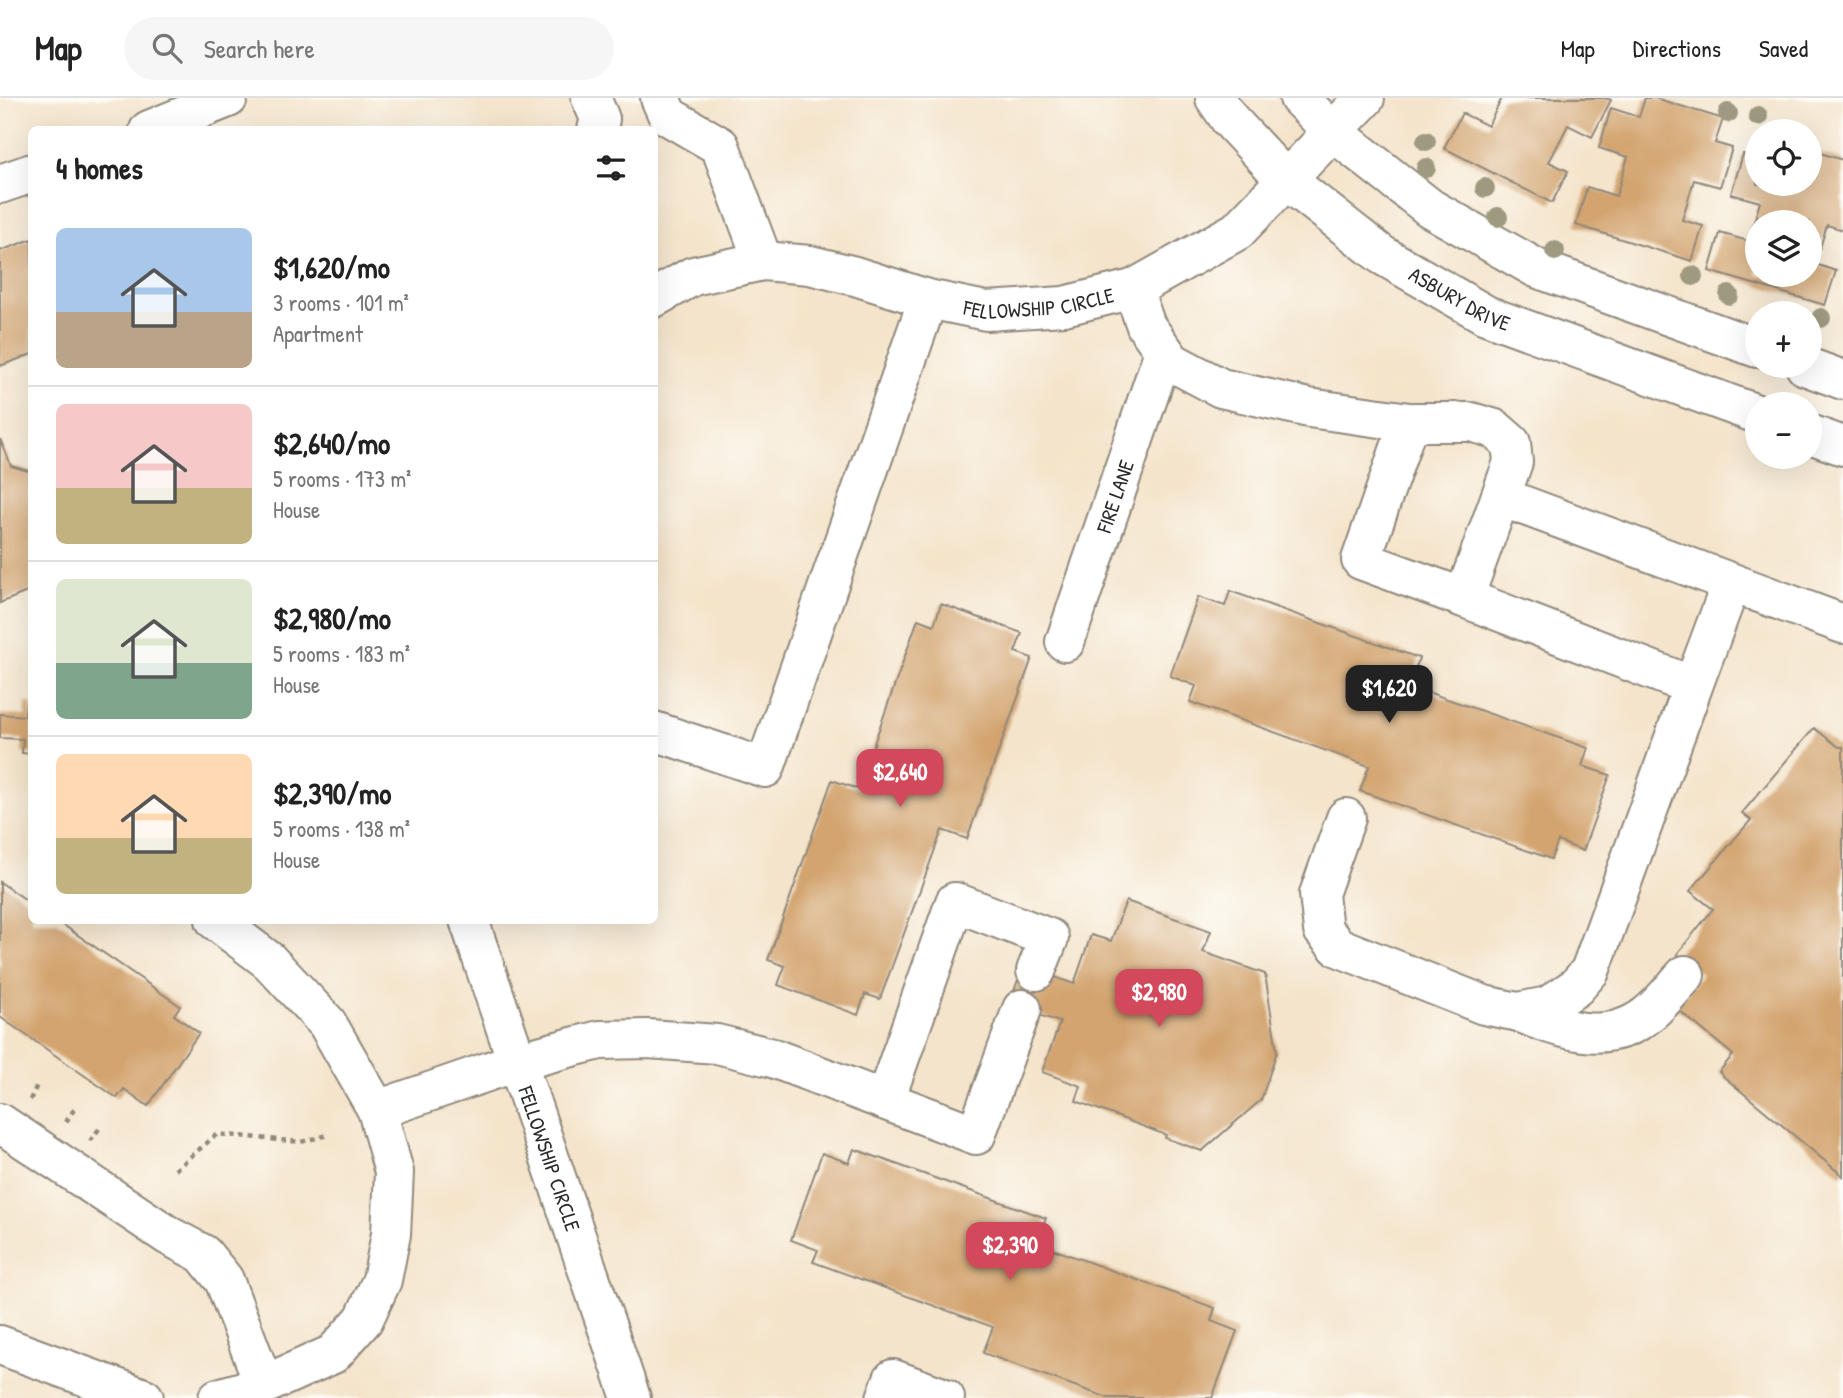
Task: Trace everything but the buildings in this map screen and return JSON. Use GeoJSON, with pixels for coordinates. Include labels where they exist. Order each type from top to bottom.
{"type":"FeatureCollection","features":[{"type":"Feature","properties":{"kind":"lane"},"geometry":{"type":"LineString","coordinates":[[159,126],[228,98]]}},
{"type":"Feature","properties":{"kind":"lane"},"geometry":{"type":"LineString","coordinates":[[591,98],[600,119],[598,126]]}},
{"type":"Feature","properties":{"kind":"lane"},"geometry":{"type":"LineString","coordinates":[[660,98],[668,116],[720,146],[763,261]]}},
{"type":"Feature","properties":{"kind":"lane","name":"ASBURY DRIVE"},"geometry":{"type":"LineString","coordinates":[[1215,98],[1230,120],[1285,179],[1382,255],[1486,315],[1745,410]]}},
{"type":"Feature","properties":{"kind":"lane"},"geometry":{"type":"LineString","coordinates":[[1299,98],[1332,131],[1430,208],[1536,268],[1745,344]]}},
{"type":"Feature","properties":{"kind":"lane","name":"FELLOWSHIP CIRCLE"},"geometry":{"type":"LineString","coordinates":[[658,296],[693,276],[763,261],[810,265],[928,299],[986,312],[1064,306],[1133,289],[1237,232],[1365,98]]}},
{"type":"Feature","properties":{"kind":"lane"},"geometry":{"type":"LineString","coordinates":[[0,184],[28,174]]}},
{"type":"Feature","properties":{"kind":"lane"},"geometry":{"type":"LineString","coordinates":[[1133,289],[1146,326],[1172,362],[1221,388],[1309,408],[1409,422],[1471,422],[1495,429],[1511,443],[1513,462],[1464,598]]}},
{"type":"Feature","properties":{"kind":"lane"},"geometry":{"type":"LineString","coordinates":[[658,732],[765,768],[928,299]]}},
{"type":"Feature","properties":{"kind":"lane","name":"FIRE LANE"},"geometry":{"type":"LineString","coordinates":[[1065,642],[1164,351]]}},
{"type":"Feature","properties":{"kind":"lane"},"geometry":{"type":"LineString","coordinates":[[1822,372],[1843,380]]}},
{"type":"Feature","properties":{"kind":"lane"},"geometry":{"type":"LineString","coordinates":[[1409,422],[1361,560],[1693,686]]}},
{"type":"Feature","properties":{"kind":"lane"},"geometry":{"type":"LineString","coordinates":[[1822,438],[1843,446]]}},
{"type":"Feature","properties":{"kind":"lane"},"geometry":{"type":"LineString","coordinates":[[1501,496],[1843,624]]}},
{"type":"Feature","properties":{"kind":"lane"},"geometry":{"type":"LineString","coordinates":[[1518,1012],[1548,1006],[1576,987],[1590,971],[1731,584]]}},
{"type":"Feature","properties":{"kind":"lane"},"geometry":{"type":"LineString","coordinates":[[1346,818],[1319,894],[1323,930],[1338,947],[1484,1004],[1518,1012],[1560,1029],[1611,1033],[1646,1015],[1685,975]]}},
{"type":"Feature","properties":{"kind":"lane"},"geometry":{"type":"LineString","coordinates":[[885,1100],[955,902],[1049,938],[1037,971]]}},
{"type":"Feature","properties":{"kind":"lane"},"geometry":{"type":"LineString","coordinates":[[218,1398],[264,1385],[333,1354],[364,1319],[382,1280],[391,1234],[394,1172],[377,1110],[327,1023],[269,961],[220,924]]}},
{"type":"Feature","properties":{"kind":"lane","name":"FELLOWSHIP CIRCLE"},"geometry":{"type":"LineString","coordinates":[[470,924],[631,1398]]}},
{"type":"Feature","properties":{"kind":"lane"},"geometry":{"type":"LineString","coordinates":[[377,1110],[516,1062],[600,1040],[648,1039],[717,1044],[773,1058],[976,1135],[1022,1009]]}},
{"type":"Feature","properties":{"kind":"lane"},"geometry":{"type":"LineString","coordinates":[[0,1123],[169,1236],[204,1254],[224,1280],[264,1385]]}},
{"type":"Feature","properties":{"kind":"lane"},"geometry":{"type":"LineString","coordinates":[[0,1345],[144,1398]]}},
{"type":"Feature","properties":{"kind":"lane"},"geometry":{"type":"LineString","coordinates":[[886,1398],[893,1380],[945,1398]]}},
{"type":"Feature","properties":{"kind":"path"},"geometry":{"type":"LineString","coordinates":[[175,1170],[216,1134],[301,1142],[328,1135]]}}]}
